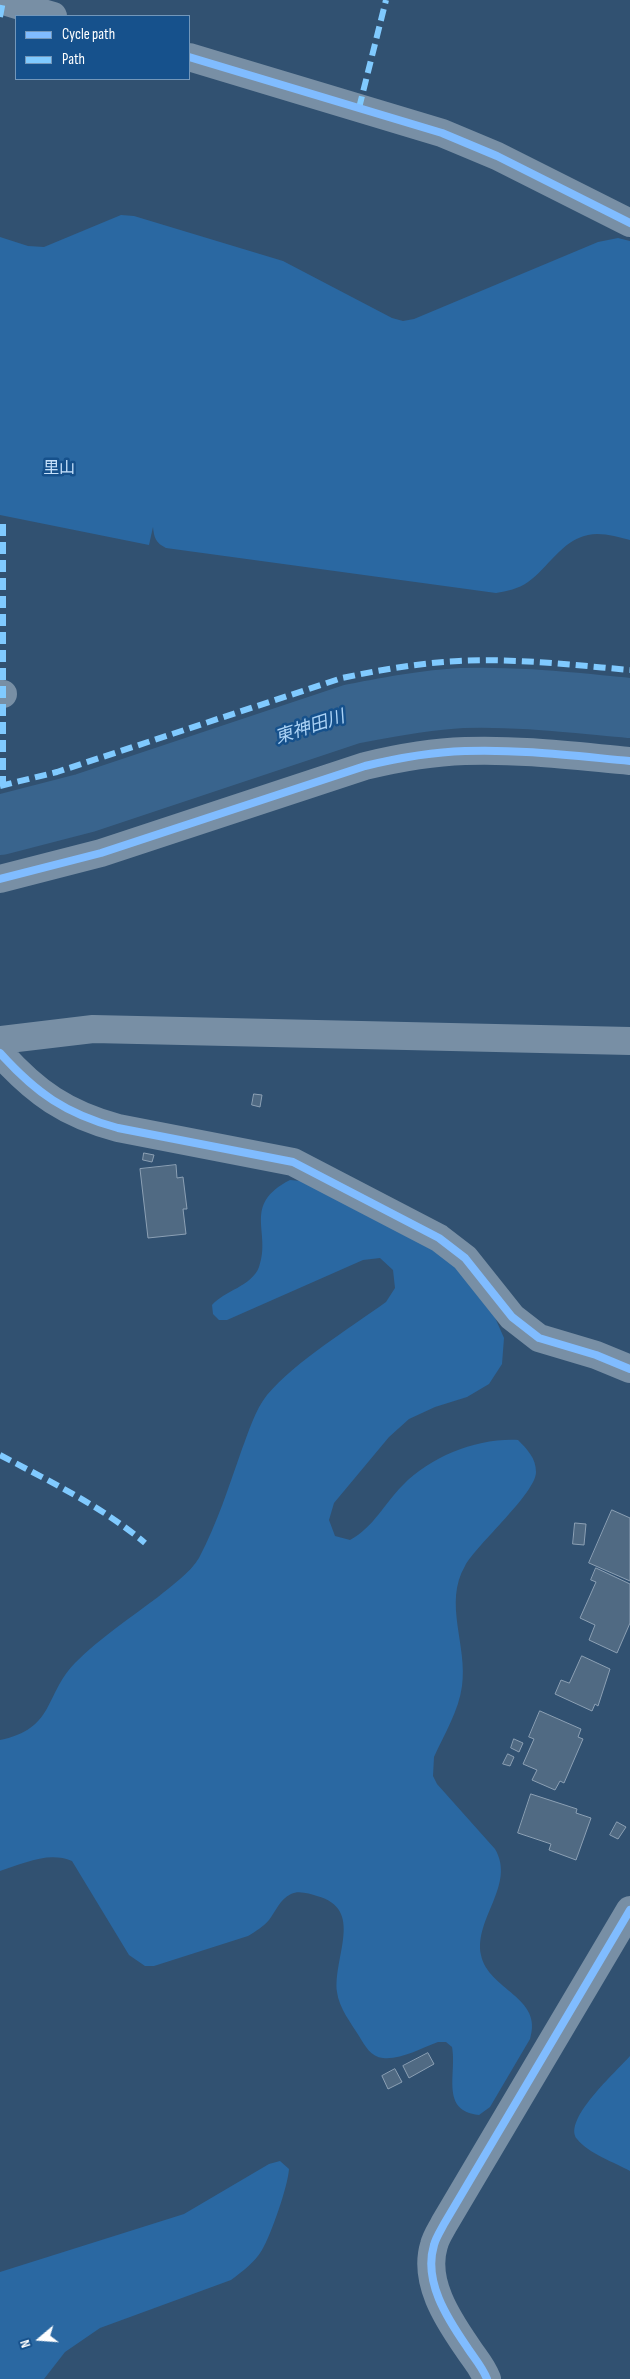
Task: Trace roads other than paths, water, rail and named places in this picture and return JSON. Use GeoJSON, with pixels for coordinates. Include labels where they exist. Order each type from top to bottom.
{"type":"FeatureCollection","features":[{"type":"Feature","properties":{"kind":"street"},"geometry":{"type":"LineString","coordinates":[[0,0],[50,15]]}},
{"type":"Feature","properties":{"kind":"street"},"geometry":{"type":"LineString","coordinates":[[190,57],[442,133],[497,156],[630,223]]}},
{"type":"Feature","properties":{"kind":"street"},"geometry":{"type":"LineString","coordinates":[[0,879],[101,854],[366,766],[398,758],[430,754],[496,751],[630,761]]}},
{"type":"Feature","properties":{"kind":"street"},"geometry":{"type":"LineString","coordinates":[[0,1040],[93,1029],[630,1041]]}},
{"type":"Feature","properties":{"kind":"street"},"geometry":{"type":"LineString","coordinates":[[0,1053],[42,1094],[65,1109],[91,1121],[293,1162],[439,1238],[465,1258],[512,1317],[539,1338],[596,1355],[630,1369]]}},
{"type":"Feature","properties":{"kind":"street"},"geometry":{"type":"LineString","coordinates":[[487,2379],[483,2369],[450,2321],[436,2293],[431,2269],[434,2245],[444,2224],[630,1910]]}},
{"type":"Feature","properties":{"kind":"waterway","name":"東神田川"},"geometry":{"type":"LineString","coordinates":[[0,825],[85,803],[352,714],[434,700],[462,698],[546,700],[630,708]]}},
{"type":"Feature","properties":{"kind":"park label","name":"里山"},"geometry":{"type":"Point","coordinates":[59,469]}}]}
